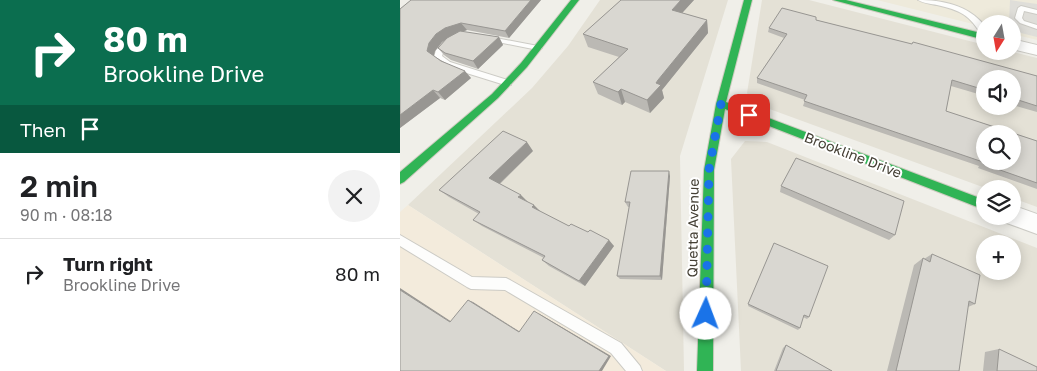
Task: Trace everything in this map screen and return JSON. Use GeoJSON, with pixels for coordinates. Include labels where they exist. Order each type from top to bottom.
{"type":"FeatureCollection","features":[{"type":"Feature","properties":{"kind":"street"},"geometry":{"type":"LineString","coordinates":[[400,179],[508,83],[575,0]]}},
{"type":"Feature","properties":{"kind":"street","name":"Quetta Avenue"},"geometry":{"type":"LineString","coordinates":[[705,371],[709,170],[721,104],[748,0]]}},
{"type":"Feature","properties":{"kind":"street"},"geometry":{"type":"LineString","coordinates":[[837,0],[860,2],[976,34]]}},
{"type":"Feature","properties":{"kind":"street"},"geometry":{"type":"LineString","coordinates":[[1021,46],[1037,50]]}},
{"type":"Feature","properties":{"kind":"street","name":"Brookline Drive"},"geometry":{"type":"LineString","coordinates":[[721,104],[976,202]]}},
{"type":"Feature","properties":{"kind":"street"},"geometry":{"type":"LineString","coordinates":[[1021,218],[1037,224]]}},
{"type":"Feature","properties":{"kind":"lane"},"geometry":{"type":"LineString","coordinates":[[922,0],[958,8],[976,18]]}},
{"type":"Feature","properties":{"kind":"lane"},"geometry":{"type":"LineString","coordinates":[[1037,12],[1021,8],[1018,18],[1022,22],[1037,27]]}},
{"type":"Feature","properties":{"kind":"lane"},"geometry":{"type":"LineString","coordinates":[[459,36],[439,52],[438,56],[447,64],[508,83]]}},
{"type":"Feature","properties":{"kind":"lane"},"geometry":{"type":"LineString","coordinates":[[476,36],[538,48]]}},
{"type":"Feature","properties":{"kind":"lane"},"geometry":{"type":"LineString","coordinates":[[400,240],[471,283],[506,284],[616,348],[635,371]]}},
{"type":"Feature","properties":{"kind":"shaded area"},"geometry":{"type":"Polygon","coordinates":[[[600,0],[728,0],[680,156],[684,371],[666,371],[408,205],[532,88],[568,46],[600,0]]]}},
{"type":"Feature","properties":{"kind":"shaded area"},"geometry":{"type":"Polygon","coordinates":[[[762,0],[809,0],[976,43],[976,60],[1021,60],[1021,54],[1037,58],[1037,207],[1021,201],[1021,180],[976,180],[976,185],[753,103],[747,93],[762,0]]]}},
{"type":"Feature","properties":{"kind":"shaded area"},"geometry":{"type":"Polygon","coordinates":[[[877,0],[1037,0],[1037,40],[1021,36],[1021,15],[976,15],[976,25],[877,0]]]}},
{"type":"Feature","properties":{"kind":"shaded area"},"geometry":{"type":"Polygon","coordinates":[[[1010,0],[1037,4],[1037,37],[1021,33],[1021,15],[1009,15],[1010,0]]]}},
{"type":"Feature","properties":{"kind":"shaded area"},"geometry":{"type":"Polygon","coordinates":[[[745,141],[767,142],[1004,235],[976,235],[976,280],[1021,280],[1021,242],[1037,248],[1037,371],[741,371],[731,159],[745,141]]]}},
{"type":"Feature","properties":{"kind":"shaded area"},"geometry":{"type":"Polygon","coordinates":[[[408,205],[666,371],[400,371],[400,212],[408,205]]]}},
{"type":"Feature","properties":{"kind":"building"},"geometry":{"type":"Polygon","coordinates":[[[411,0],[531,0],[505,31],[461,23],[445,28],[436,34],[429,43],[427,51],[441,61],[465,71],[438,92],[433,90],[400,115],[400,9],[411,0]]]}},
{"type":"Feature","properties":{"kind":"building"},"geometry":{"type":"Polygon","coordinates":[[[621,0],[681,0],[672,10],[707,20],[658,80],[656,83],[661,85],[647,100],[621,89],[618,92],[593,82],[628,49],[583,34],[621,0]]]}},
{"type":"Feature","properties":{"kind":"building"},"geometry":{"type":"Polygon","coordinates":[[[782,8],[816,17],[816,20],[912,44],[913,42],[1015,70],[976,70],[976,87],[952,80],[946,111],[988,125],[976,125],[976,160],[804,101],[807,95],[757,78],[787,34],[769,28],[782,8]]]}},
{"type":"Feature","properties":{"kind":"building"},"geometry":{"type":"Polygon","coordinates":[[[460,31],[499,37],[473,61],[445,53],[438,48],[447,38],[460,31]]]}},
{"type":"Feature","properties":{"kind":"building"},"geometry":{"type":"Polygon","coordinates":[[[1021,72],[1037,76],[1037,106],[1021,101],[1021,72]]]}},
{"type":"Feature","properties":{"kind":"building"},"geometry":{"type":"Polygon","coordinates":[[[503,131],[527,142],[489,178],[521,195],[518,197],[534,205],[532,207],[569,226],[571,224],[588,232],[590,230],[609,240],[579,281],[542,260],[545,256],[473,220],[480,212],[439,190],[503,131]]]}},
{"type":"Feature","properties":{"kind":"building"},"geometry":{"type":"Polygon","coordinates":[[[1021,136],[1037,141],[1037,183],[1000,170],[1021,170],[1021,136]]]}},
{"type":"Feature","properties":{"kind":"building"},"geometry":{"type":"Polygon","coordinates":[[[796,158],[904,201],[895,235],[781,186],[796,158]]]}},
{"type":"Feature","properties":{"kind":"building"},"geometry":{"type":"Polygon","coordinates":[[[631,171],[669,171],[660,276],[617,276],[630,202],[625,202],[631,171]]]}},
{"type":"Feature","properties":{"kind":"building"},"geometry":{"type":"Polygon","coordinates":[[[774,243],[828,266],[809,317],[804,315],[800,328],[748,304],[774,243]]]}},
{"type":"Feature","properties":{"kind":"building"},"geometry":{"type":"Polygon","coordinates":[[[932,254],[976,273],[976,280],[979,280],[975,304],[969,301],[959,371],[896,371],[923,258],[930,262],[932,254]]]}},
{"type":"Feature","properties":{"kind":"building"},"geometry":{"type":"Polygon","coordinates":[[[400,290],[450,322],[468,300],[519,332],[534,311],[609,356],[599,371],[400,371],[400,290]]]}},
{"type":"Feature","properties":{"kind":"building"},"geometry":{"type":"Polygon","coordinates":[[[786,345],[832,371],[776,371],[786,345]]]}},
{"type":"Feature","properties":{"kind":"building"},"geometry":{"type":"Polygon","coordinates":[[[999,349],[1037,367],[1037,371],[997,371],[999,349]]]}},
{"type":"Feature","properties":{"kind":"traffic: fast"},"geometry":{"type":"LineString","coordinates":[[400,179],[495,96],[524,65],[575,0]]}},
{"type":"Feature","properties":{"kind":"traffic: fast"},"geometry":{"type":"LineString","coordinates":[[705,371],[709,170],[721,104],[748,0]]}},
{"type":"Feature","properties":{"kind":"traffic: fast"},"geometry":{"type":"LineString","coordinates":[[837,0],[976,35]]}},
{"type":"Feature","properties":{"kind":"traffic: fast"},"geometry":{"type":"LineString","coordinates":[[721,104],[976,202]]}},
{"type":"Feature","properties":{"kind":"route"},"geometry":{"type":"LineString","coordinates":[[706,314],[709,170],[721,104],[749,115]]}}]}
